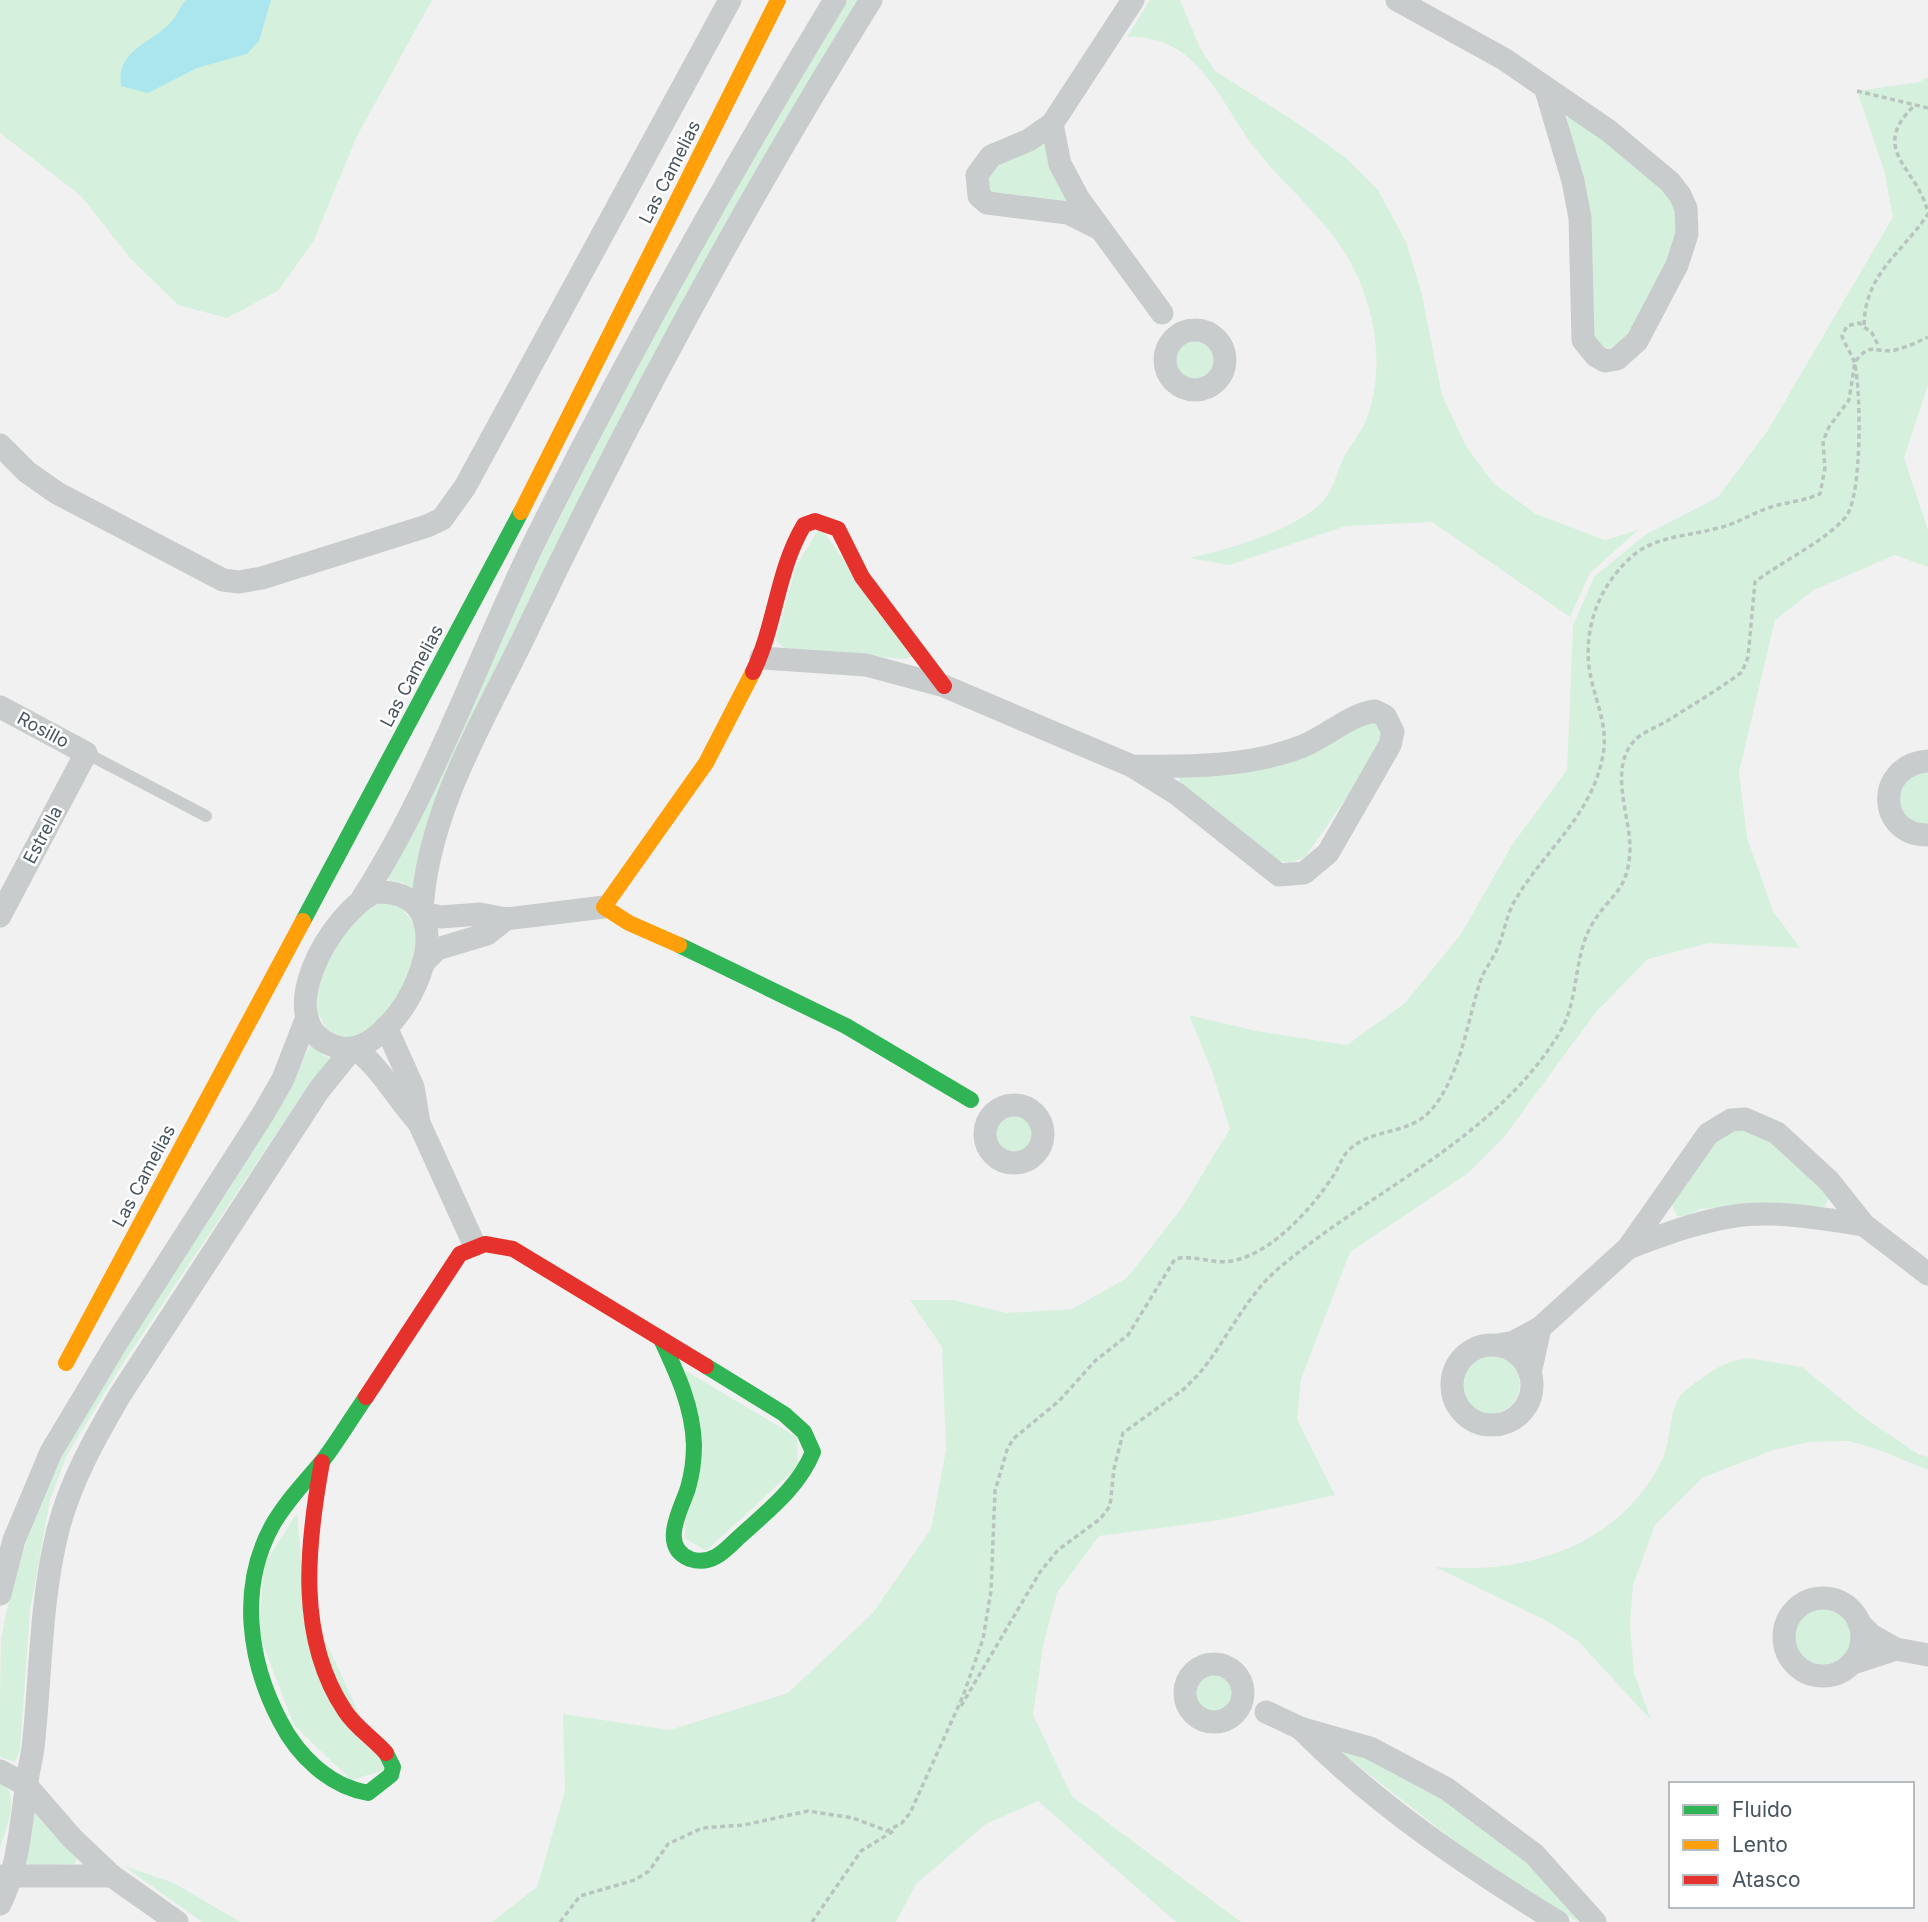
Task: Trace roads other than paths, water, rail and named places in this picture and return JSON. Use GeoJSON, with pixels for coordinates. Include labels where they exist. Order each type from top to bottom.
{"type":"FeatureCollection","features":[{"type":"Feature","properties":{"kind":"street"},"geometry":{"type":"LineString","coordinates":[[0,445],[27,472],[57,494],[223,580],[239,582],[262,578],[442,519],[465,487],[730,0]]}},
{"type":"Feature","properties":{"kind":"street","name":"Las Camelias"},"geometry":{"type":"LineString","coordinates":[[66,1363],[495,563],[778,0]]}},
{"type":"Feature","properties":{"kind":"street"},"geometry":{"type":"LineString","coordinates":[[0,1594],[15,1540],[51,1452],[283,1079],[307,1017],[309,980],[318,957],[331,932],[363,897],[403,832],[533,546],[641,332],[835,0]]}},
{"type":"Feature","properties":{"kind":"street"},"geometry":{"type":"LineString","coordinates":[[307,1017],[322,1040],[339,1048],[353,1048],[374,1039],[403,1006],[423,963],[428,936],[422,913],[423,884],[434,836],[451,792],[608,462],[718,258],[802,110],[871,0]]}},
{"type":"Feature","properties":{"kind":"street"},"geometry":{"type":"LineString","coordinates":[[1098,228],[1068,213],[995,207],[979,196],[977,175],[983,163],[991,156],[1029,140],[1052,124],[1133,0]]}},
{"type":"Feature","properties":{"kind":"street"},"geometry":{"type":"LineString","coordinates":[[1397,0],[1503,59],[1609,131],[1670,182],[1686,208],[1687,234],[1677,265],[1637,341],[1617,359],[1605,361],[1596,356],[1583,340],[1580,218],[1573,181],[1546,90]]}},
{"type":"Feature","properties":{"kind":"street"},"geometry":{"type":"LineString","coordinates":[[1052,124],[1060,164],[1098,228],[1122,256],[1162,313],[1167,348],[1166,368],[1178,385],[1198,390],[1217,381],[1223,373],[1225,352],[1213,335],[1194,330],[1162,313]]}},
{"type":"Feature","properties":{"kind":"street"},"geometry":{"type":"LineString","coordinates":[[1167,348],[1178,335],[1194,330]]}},
{"type":"Feature","properties":{"kind":"street"},"geometry":{"type":"LineString","coordinates":[[604,907],[624,873],[707,762],[761,658],[792,547],[804,525],[815,520],[838,529],[874,594],[923,654],[944,686]]}},
{"type":"Feature","properties":{"kind":"street"},"geometry":{"type":"LineString","coordinates":[[761,658],[866,665],[944,686],[1132,766],[1177,793],[1264,866],[1279,875],[1304,873],[1328,853],[1390,745],[1393,732],[1385,716],[1375,711],[1352,718],[1307,745],[1286,753],[1253,760],[1132,766]]}},
{"type":"Feature","properties":{"kind":"street","name":"Rosillo"},"geometry":{"type":"LineString","coordinates":[[0,707],[86,753]]}},
{"type":"Feature","properties":{"kind":"street","name":"Estrella"},"geometry":{"type":"LineString","coordinates":[[0,916],[86,753]]}},
{"type":"Feature","properties":{"kind":"street"},"geometry":{"type":"LineString","coordinates":[[1928,761],[1905,766],[1896,775],[1888,799],[1898,823],[1908,831],[1928,835]]}},
{"type":"Feature","properties":{"kind":"street"},"geometry":{"type":"LineString","coordinates":[[363,897],[390,892],[403,895],[422,913],[441,917],[480,914],[506,919],[604,907],[629,923],[795,999],[930,1073],[971,1100],[1004,1106],[1024,1106],[1040,1119],[1044,1139],[1034,1157],[1016,1164],[1005,1163],[990,1150],[971,1100]]}},
{"type":"Feature","properties":{"kind":"street"},"geometry":{"type":"LineString","coordinates":[[423,963],[437,949],[487,934],[506,919]]}},
{"type":"Feature","properties":{"kind":"street"},"geometry":{"type":"LineString","coordinates":[[386,1027],[413,1087],[419,1122],[474,1244]]}},
{"type":"Feature","properties":{"kind":"street"},"geometry":{"type":"LineString","coordinates":[[353,1048],[367,1056],[396,1097],[419,1122]]}},
{"type":"Feature","properties":{"kind":"street"},"geometry":{"type":"LineString","coordinates":[[0,1904],[33,1750],[43,1627],[58,1530],[73,1484],[120,1395],[319,1090],[353,1048]]}},
{"type":"Feature","properties":{"kind":"street"},"geometry":{"type":"LineString","coordinates":[[985,1131],[991,1116],[1004,1106]]}},
{"type":"Feature","properties":{"kind":"street"},"geometry":{"type":"LineString","coordinates":[[1540,1328],[1530,1373],[1529,1400],[1511,1421],[1484,1424],[1461,1410],[1454,1399],[1452,1385],[1461,1359],[1484,1346],[1514,1342],[1540,1328],[1628,1248],[1708,1134],[1731,1120],[1753,1121],[1777,1133],[1829,1181],[1864,1225],[1928,1274]]}},
{"type":"Feature","properties":{"kind":"street"},"geometry":{"type":"LineString","coordinates":[[1628,1248],[1707,1221],[1743,1215],[1776,1214],[1864,1225]]}},
{"type":"Feature","properties":{"kind":"street"},"geometry":{"type":"LineString","coordinates":[[323,1462],[311,1543],[309,1579],[312,1627],[321,1661],[340,1704],[354,1723],[386,1750],[392,1759],[392,1772],[387,1781],[368,1793],[347,1789],[326,1775],[289,1737],[261,1681],[250,1621],[252,1591],[261,1552],[286,1503],[323,1462],[460,1254],[474,1244],[491,1242],[513,1249],[661,1339],[784,1414],[804,1432],[813,1452],[806,1472],[719,1556],[707,1562],[685,1556],[673,1533],[689,1483],[695,1437],[686,1395],[661,1339]]}},
{"type":"Feature","properties":{"kind":"street"},"geometry":{"type":"LineString","coordinates":[[1498,1345],[1518,1355],[1530,1373]]}},
{"type":"Feature","properties":{"kind":"street"},"geometry":{"type":"LineString","coordinates":[[1896,1649],[1853,1663],[1830,1676],[1816,1676],[1804,1671],[1786,1651],[1786,1624],[1803,1604],[1829,1599],[1842,1603],[1871,1635],[1896,1649],[1928,1655]]}},
{"type":"Feature","properties":{"kind":"street"},"geometry":{"type":"LineString","coordinates":[[1853,1663],[1862,1644],[1859,1623]]}},
{"type":"Feature","properties":{"kind":"street"},"geometry":{"type":"LineString","coordinates":[[1266,1712],[1214,1723],[1195,1716],[1189,1708],[1185,1688],[1195,1671],[1214,1664],[1233,1670],[1243,1687],[1266,1712],[1300,1728],[1370,1748],[1447,1790],[1534,1854],[1595,1922]]}},
{"type":"Feature","properties":{"kind":"street"},"geometry":{"type":"LineString","coordinates":[[1233,1717],[1242,1704],[1243,1687]]}},
{"type":"Feature","properties":{"kind":"street"},"geometry":{"type":"LineString","coordinates":[[1300,1728],[1329,1757],[1491,1881],[1558,1922]]}},
{"type":"Feature","properties":{"kind":"street"},"geometry":{"type":"LineString","coordinates":[[0,1771],[26,1785],[72,1838],[112,1876],[177,1922]]}},
{"type":"Feature","properties":{"kind":"street"},"geometry":{"type":"LineString","coordinates":[[6,1877],[112,1876]]}},
{"type":"Feature","properties":{"kind":"lane"},"geometry":{"type":"LineString","coordinates":[[86,753],[206,816]]}},
{"type":"Feature","properties":{"kind":"water"},"geometry":{"type":"Polygon","coordinates":[[[186,0],[271,0],[259,41],[247,54],[197,68],[148,93],[121,86],[121,74],[129,56],[170,23],[186,0]]]}}]}
